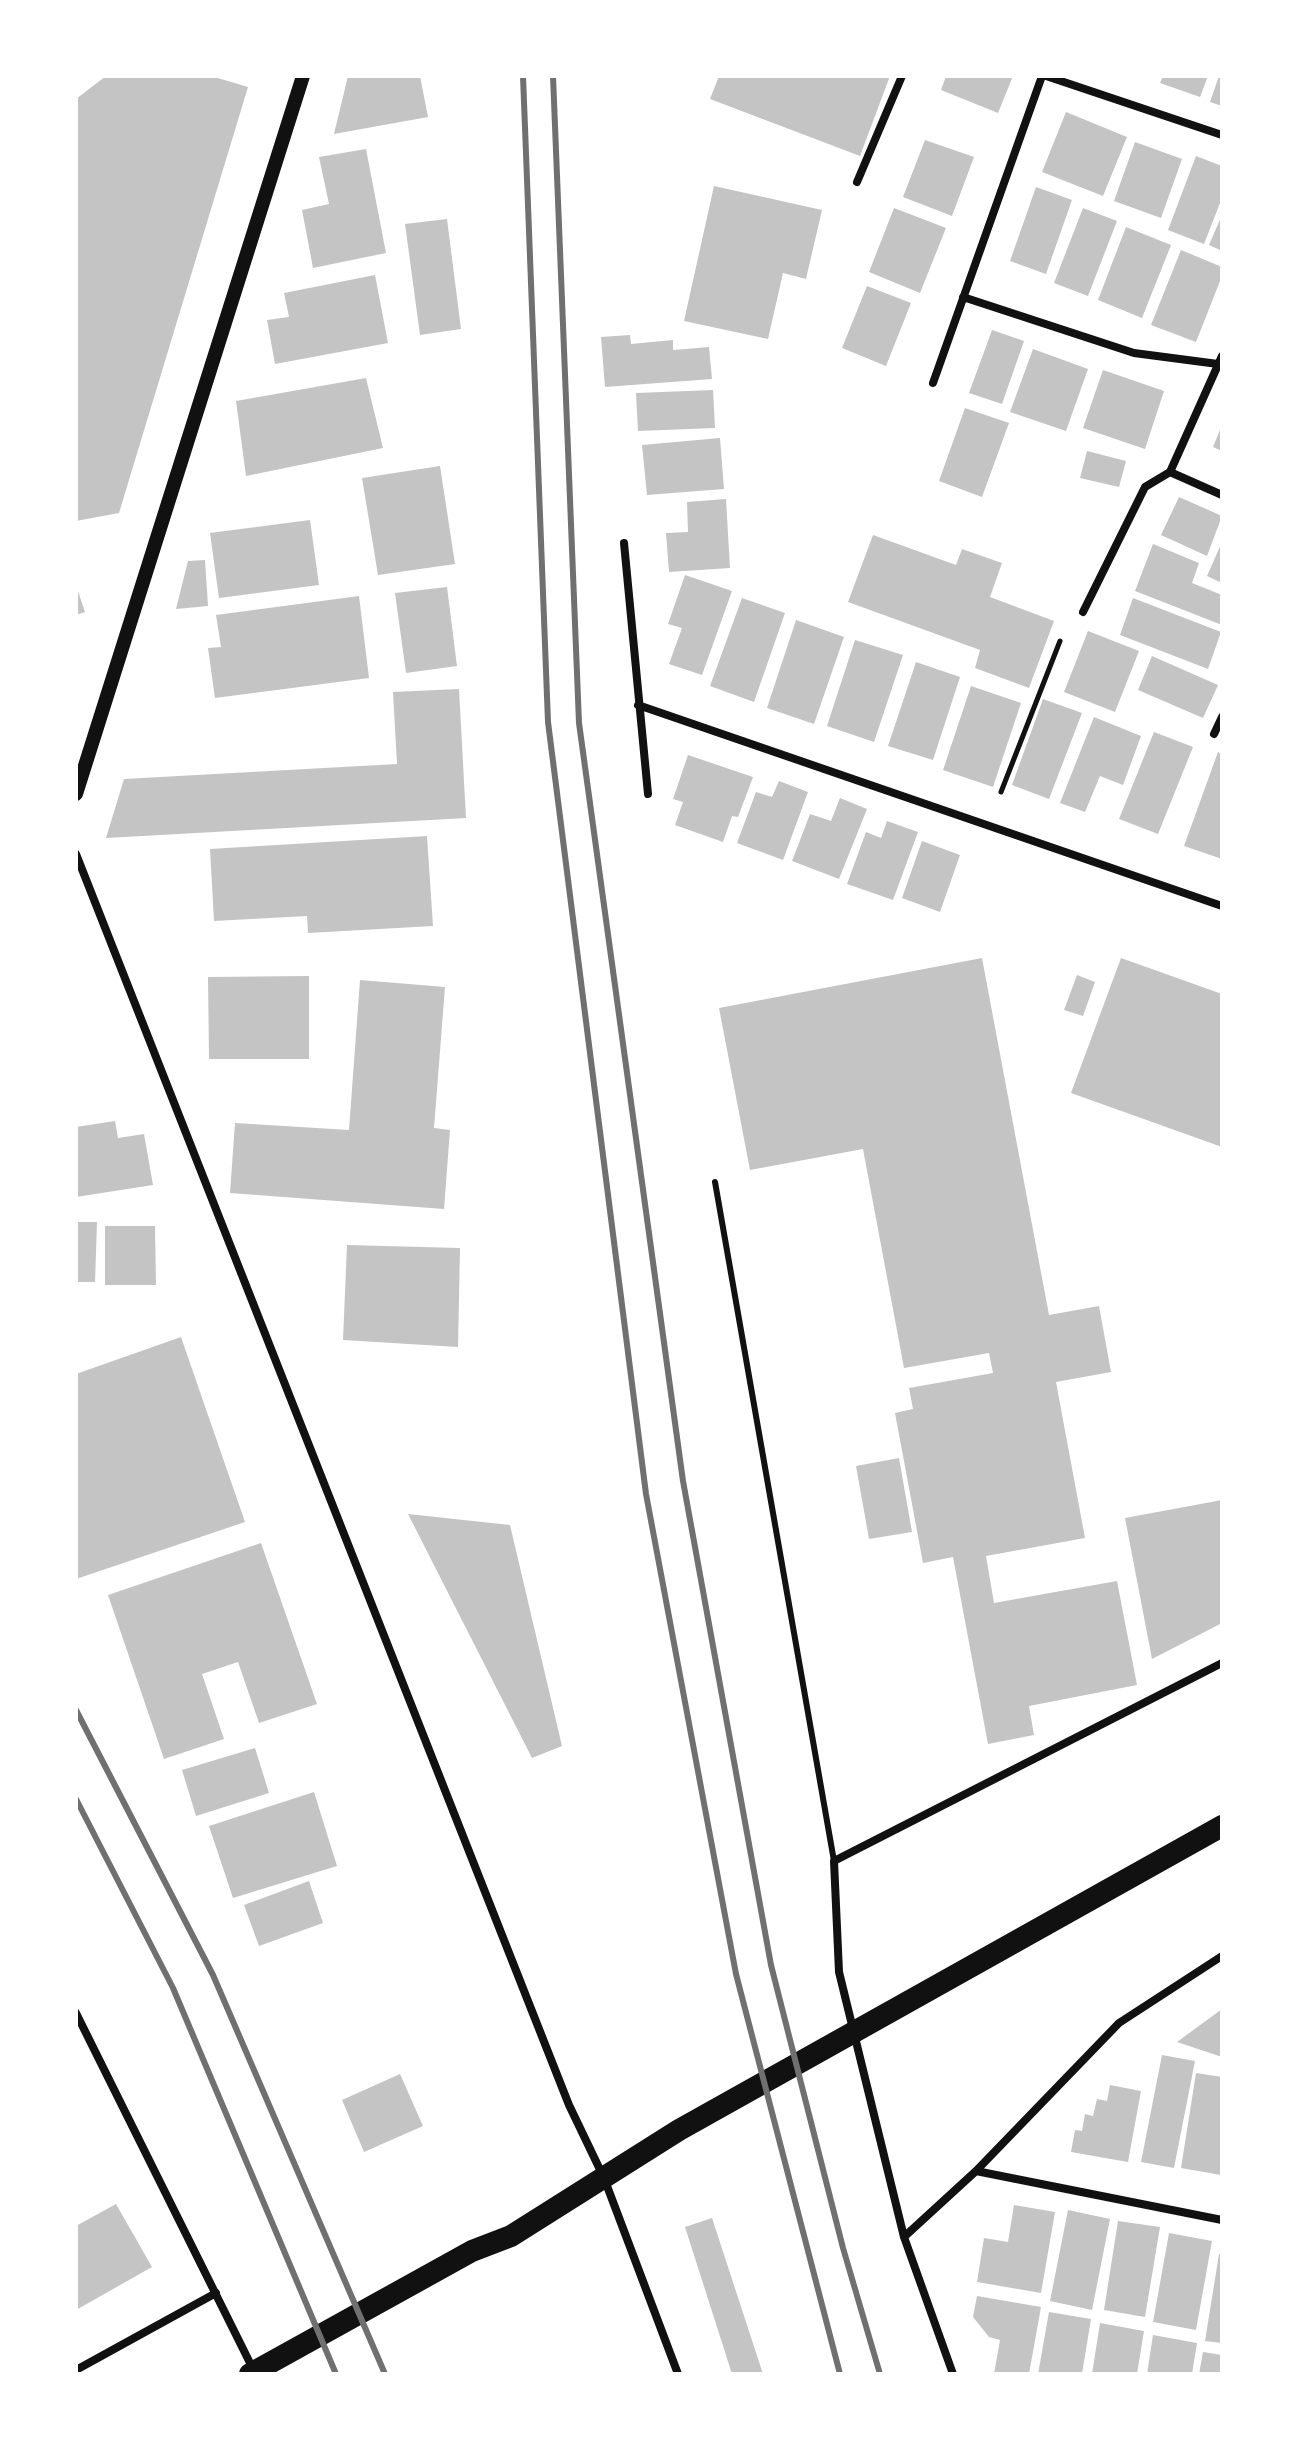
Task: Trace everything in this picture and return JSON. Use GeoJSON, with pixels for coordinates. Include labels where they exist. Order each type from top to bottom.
{"type":"FeatureCollection","features":[{"type":"Feature","properties":{"kind":"highway"},"geometry":{"type":"LineString","coordinates":[[253,2374],[472,2251],[511,2236],[679,2130],[1222,1826]]}},
{"type":"Feature","properties":{"kind":"street"},"geometry":{"type":"LineString","coordinates":[[76,794],[303,76]]}},
{"type":"Feature","properties":{"kind":"street"},"geometry":{"type":"LineString","coordinates":[[857,182],[902,76]]}},
{"type":"Feature","properties":{"kind":"street"},"geometry":{"type":"LineString","coordinates":[[933,383],[1044,76],[1222,135]]}},
{"type":"Feature","properties":{"kind":"street"},"geometry":{"type":"LineString","coordinates":[[963,297],[1134,353],[1220,360],[1170,472],[1145,487],[1083,612]]}},
{"type":"Feature","properties":{"kind":"street"},"geometry":{"type":"LineString","coordinates":[[1170,472],[1222,495]]}},
{"type":"Feature","properties":{"kind":"street"},"geometry":{"type":"LineString","coordinates":[[624,543],[648,794]]}},
{"type":"Feature","properties":{"kind":"street"},"geometry":{"type":"LineString","coordinates":[[638,705],[1222,906]]}},
{"type":"Feature","properties":{"kind":"street"},"geometry":{"type":"LineString","coordinates":[[1214,734],[1222,717]]}},
{"type":"Feature","properties":{"kind":"street"},"geometry":{"type":"LineString","coordinates":[[76,854],[569,2105],[604,2178],[678,2374]]}},
{"type":"Feature","properties":{"kind":"street"},"geometry":{"type":"LineString","coordinates":[[953,2374],[904,2237],[839,1972],[834,1861],[1222,1663]]}},
{"type":"Feature","properties":{"kind":"street"},"geometry":{"type":"LineString","coordinates":[[904,2237],[976,2171],[1119,2023],[1222,1956]]}},
{"type":"Feature","properties":{"kind":"street"},"geometry":{"type":"LineString","coordinates":[[76,2013],[216,2293],[253,2374]]}},
{"type":"Feature","properties":{"kind":"street"},"geometry":{"type":"LineString","coordinates":[[976,2171],[1222,2220]]}},
{"type":"Feature","properties":{"kind":"street"},"geometry":{"type":"LineString","coordinates":[[76,2370],[216,2293]]}},
{"type":"Feature","properties":{"kind":"lane"},"geometry":{"type":"LineString","coordinates":[[715,1182],[834,1861]]}},
{"type":"Feature","properties":{"kind":"path"},"geometry":{"type":"LineString","coordinates":[[988,826],[1057,646],[1083,612]]}},
{"type":"Feature","properties":{"kind":"building"},"geometry":{"type":"Polygon","coordinates":[[[106,76],[211,76],[248,87],[119,513],[76,521],[76,99],[106,76]]]}},
{"type":"Feature","properties":{"kind":"building"},"geometry":{"type":"Polygon","coordinates":[[[348,76],[420,76],[428,117],[334,134],[348,76]]]}},
{"type":"Feature","properties":{"kind":"building"},"geometry":{"type":"Polygon","coordinates":[[[719,76],[890,76],[860,156],[710,99],[719,76]]]}},
{"type":"Feature","properties":{"kind":"building"},"geometry":{"type":"Polygon","coordinates":[[[946,76],[1013,76],[998,113],[941,90],[946,76]]]}},
{"type":"Feature","properties":{"kind":"building"},"geometry":{"type":"Polygon","coordinates":[[[1163,76],[1208,76],[1200,97],[1160,83],[1163,76]]]}},
{"type":"Feature","properties":{"kind":"building"},"geometry":{"type":"Polygon","coordinates":[[[1219,76],[1222,76],[1222,106],[1210,102],[1219,76]]]}},
{"type":"Feature","properties":{"kind":"building"},"geometry":{"type":"Polygon","coordinates":[[[1066,112],[1127,137],[1103,196],[1042,172],[1066,112]]]}},
{"type":"Feature","properties":{"kind":"building"},"geometry":{"type":"Polygon","coordinates":[[[925,140],[974,157],[952,216],[903,197],[925,140]]]}},
{"type":"Feature","properties":{"kind":"building"},"geometry":{"type":"Polygon","coordinates":[[[1135,142],[1182,159],[1161,218],[1114,201],[1135,142]]]}},
{"type":"Feature","properties":{"kind":"building"},"geometry":{"type":"Polygon","coordinates":[[[366,149],[386,253],[313,268],[302,210],[329,204],[319,157],[366,149]]]}},
{"type":"Feature","properties":{"kind":"building"},"geometry":{"type":"Polygon","coordinates":[[[1196,156],[1222,166],[1222,198],[1204,244],[1168,230],[1196,156]]]}},
{"type":"Feature","properties":{"kind":"building"},"geometry":{"type":"Polygon","coordinates":[[[714,186],[822,210],[806,279],[783,273],[768,339],[684,321],[714,186]]]}},
{"type":"Feature","properties":{"kind":"building"},"geometry":{"type":"Polygon","coordinates":[[[1036,187],[1072,200],[1046,274],[1010,261],[1036,187]]]}},
{"type":"Feature","properties":{"kind":"building"},"geometry":{"type":"Polygon","coordinates":[[[894,208],[946,228],[920,293],[869,272],[894,208]]]}},
{"type":"Feature","properties":{"kind":"building"},"geometry":{"type":"Polygon","coordinates":[[[1083,208],[1117,221],[1088,296],[1054,283],[1083,208]]]}},
{"type":"Feature","properties":{"kind":"building"},"geometry":{"type":"Polygon","coordinates":[[[1222,215],[1222,251],[1209,245],[1222,215]]]}},
{"type":"Feature","properties":{"kind":"building"},"geometry":{"type":"Polygon","coordinates":[[[447,219],[461,329],[420,335],[405,224],[447,219]]]}},
{"type":"Feature","properties":{"kind":"building"},"geometry":{"type":"Polygon","coordinates":[[[1126,227],[1171,245],[1142,318],[1098,300],[1126,227]]]}},
{"type":"Feature","properties":{"kind":"building"},"geometry":{"type":"Polygon","coordinates":[[[1181,250],[1222,267],[1222,276],[1196,342],[1151,325],[1181,250]]]}},
{"type":"Feature","properties":{"kind":"building"},"geometry":{"type":"Polygon","coordinates":[[[375,275],[388,343],[275,364],[267,320],[289,317],[284,293],[375,275]]]}},
{"type":"Feature","properties":{"kind":"building"},"geometry":{"type":"Polygon","coordinates":[[[867,286],[911,303],[886,366],[842,348],[867,286]]]}},
{"type":"Feature","properties":{"kind":"building"},"geometry":{"type":"Polygon","coordinates":[[[992,330],[1024,341],[1002,404],[969,393],[992,330]]]}},
{"type":"Feature","properties":{"kind":"building"},"geometry":{"type":"Polygon","coordinates":[[[630,335],[631,344],[673,340],[673,350],[709,347],[712,379],[605,387],[601,337],[630,335]]]}},
{"type":"Feature","properties":{"kind":"building"},"geometry":{"type":"Polygon","coordinates":[[[1033,349],[1088,369],[1066,431],[1010,412],[1033,349]]]}},
{"type":"Feature","properties":{"kind":"building"},"geometry":{"type":"Polygon","coordinates":[[[1103,370],[1164,391],[1145,449],[1083,428],[1103,370]]]}},
{"type":"Feature","properties":{"kind":"building"},"geometry":{"type":"Polygon","coordinates":[[[366,378],[383,448],[246,476],[236,401],[366,378]]]}},
{"type":"Feature","properties":{"kind":"building"},"geometry":{"type":"Polygon","coordinates":[[[713,390],[715,428],[638,431],[636,393],[713,390]]]}},
{"type":"Feature","properties":{"kind":"building"},"geometry":{"type":"Polygon","coordinates":[[[965,408],[1009,423],[982,497],[939,481],[965,408]]]}},
{"type":"Feature","properties":{"kind":"building"},"geometry":{"type":"Polygon","coordinates":[[[1222,425],[1222,451],[1213,447],[1222,425]]]}},
{"type":"Feature","properties":{"kind":"building"},"geometry":{"type":"Polygon","coordinates":[[[720,438],[724,489],[647,495],[642,445],[720,438]]]}},
{"type":"Feature","properties":{"kind":"building"},"geometry":{"type":"Polygon","coordinates":[[[1087,451],[1126,461],[1119,487],[1080,478],[1087,451]]]}},
{"type":"Feature","properties":{"kind":"building"},"geometry":{"type":"Polygon","coordinates":[[[440,466],[455,564],[378,575],[362,478],[440,466]]]}},
{"type":"Feature","properties":{"kind":"building"},"geometry":{"type":"Polygon","coordinates":[[[1179,497],[1222,516],[1207,556],[1161,535],[1179,497]]]}},
{"type":"Feature","properties":{"kind":"building"},"geometry":{"type":"Polygon","coordinates":[[[726,499],[730,568],[669,572],[666,533],[688,532],[687,502],[726,499]]]}},
{"type":"Feature","properties":{"kind":"building"},"geometry":{"type":"Polygon","coordinates":[[[310,520],[319,585],[219,598],[210,533],[310,520]]]}},
{"type":"Feature","properties":{"kind":"building"},"geometry":{"type":"Polygon","coordinates":[[[873,535],[956,565],[962,549],[1002,563],[990,597],[1054,621],[1029,688],[975,668],[980,650],[848,602],[873,535]]]}},
{"type":"Feature","properties":{"kind":"building"},"geometry":{"type":"Polygon","coordinates":[[[1222,542],[1222,583],[1207,576],[1222,542]]]}},
{"type":"Feature","properties":{"kind":"building"},"geometry":{"type":"Polygon","coordinates":[[[1153,544],[1199,563],[1192,583],[1222,595],[1222,625],[1135,591],[1153,544]]]}},
{"type":"Feature","properties":{"kind":"building"},"geometry":{"type":"Polygon","coordinates":[[[205,560],[208,606],[176,609],[188,561],[205,560]]]}},
{"type":"Feature","properties":{"kind":"building"},"geometry":{"type":"Polygon","coordinates":[[[685,575],[732,591],[702,675],[669,664],[682,628],[668,624],[685,575]]]}},
{"type":"Feature","properties":{"kind":"building"},"geometry":{"type":"Polygon","coordinates":[[[76,585],[85,612],[76,615],[76,585]]]}},
{"type":"Feature","properties":{"kind":"building"},"geometry":{"type":"Polygon","coordinates":[[[447,587],[457,666],[406,673],[395,593],[447,587]]]}},
{"type":"Feature","properties":{"kind":"building"},"geometry":{"type":"Polygon","coordinates":[[[359,596],[369,678],[215,698],[208,648],[221,647],[216,615],[359,596]]]}},
{"type":"Feature","properties":{"kind":"building"},"geometry":{"type":"Polygon","coordinates":[[[742,598],[785,613],[754,702],[710,686],[742,598]]]}},
{"type":"Feature","properties":{"kind":"building"},"geometry":{"type":"Polygon","coordinates":[[[1133,598],[1221,632],[1208,669],[1120,635],[1133,598]]]}},
{"type":"Feature","properties":{"kind":"building"},"geometry":{"type":"Polygon","coordinates":[[[796,620],[844,637],[814,724],[767,708],[796,620]]]}},
{"type":"Feature","properties":{"kind":"building"},"geometry":{"type":"Polygon","coordinates":[[[1088,631],[1139,651],[1115,712],[1064,692],[1088,631]]]}},
{"type":"Feature","properties":{"kind":"building"},"geometry":{"type":"Polygon","coordinates":[[[855,640],[903,655],[874,742],[827,726],[855,640]]]}},
{"type":"Feature","properties":{"kind":"building"},"geometry":{"type":"Polygon","coordinates":[[[1152,656],[1218,685],[1203,718],[1138,690],[1152,656]]]}},
{"type":"Feature","properties":{"kind":"building"},"geometry":{"type":"Polygon","coordinates":[[[916,662],[960,677],[933,760],[888,746],[916,662]]]}},
{"type":"Feature","properties":{"kind":"building"},"geometry":{"type":"Polygon","coordinates":[[[971,686],[1021,703],[993,787],[943,770],[971,686]]]}},
{"type":"Feature","properties":{"kind":"building"},"geometry":{"type":"Polygon","coordinates":[[[459,689],[466,818],[106,838],[124,779],[397,764],[393,692],[459,689]]]}},
{"type":"Feature","properties":{"kind":"building"},"geometry":{"type":"Polygon","coordinates":[[[1043,699],[1082,713],[1049,799],[1012,785],[1043,699]]]}},
{"type":"Feature","properties":{"kind":"building"},"geometry":{"type":"Polygon","coordinates":[[[1094,717],[1141,736],[1123,785],[1100,776],[1085,812],[1060,803],[1094,717]]]}},
{"type":"Feature","properties":{"kind":"building"},"geometry":{"type":"Polygon","coordinates":[[[1154,732],[1193,747],[1158,834],[1119,819],[1154,732]]]}},
{"type":"Feature","properties":{"kind":"building"},"geometry":{"type":"Polygon","coordinates":[[[1218,752],[1222,754],[1222,859],[1184,846],[1218,752]]]}},
{"type":"Feature","properties":{"kind":"building"},"geometry":{"type":"Polygon","coordinates":[[[688,755],[753,777],[738,817],[732,816],[723,842],[675,825],[683,802],[673,799],[688,755]]]}},
{"type":"Feature","properties":{"kind":"building"},"geometry":{"type":"Polygon","coordinates":[[[779,781],[808,792],[783,860],[737,843],[756,792],[772,797],[779,781]]]}},
{"type":"Feature","properties":{"kind":"building"},"geometry":{"type":"Polygon","coordinates":[[[840,798],[867,809],[839,879],[792,861],[810,814],[831,821],[840,798]]]}},
{"type":"Feature","properties":{"kind":"building"},"geometry":{"type":"Polygon","coordinates":[[[887,821],[918,832],[893,900],[847,884],[866,832],[881,838],[887,821]]]}},
{"type":"Feature","properties":{"kind":"building"},"geometry":{"type":"Polygon","coordinates":[[[427,836],[433,926],[308,933],[307,916],[214,921],[210,849],[427,836]]]}},
{"type":"Feature","properties":{"kind":"building"},"geometry":{"type":"Polygon","coordinates":[[[922,841],[960,855],[940,912],[902,898],[922,841]]]}},
{"type":"Feature","properties":{"kind":"building"},"geometry":{"type":"Polygon","coordinates":[[[982,958],[1049,1315],[1099,1306],[1111,1372],[1056,1382],[1085,1538],[986,1556],[994,1603],[1117,1581],[1137,1685],[1029,1706],[1034,1735],[988,1744],[953,1557],[923,1563],[895,1413],[913,1409],[909,1388],[993,1373],[989,1353],[904,1368],[863,1149],[750,1170],[719,1008],[982,958]]]}},
{"type":"Feature","properties":{"kind":"building"},"geometry":{"type":"Polygon","coordinates":[[[1121,958],[1222,994],[1222,1147],[1071,1093],[1121,958]]]}},
{"type":"Feature","properties":{"kind":"building"},"geometry":{"type":"Polygon","coordinates":[[[1077,975],[1095,982],[1083,1016],[1064,1010],[1077,975]]]}},
{"type":"Feature","properties":{"kind":"building"},"geometry":{"type":"Polygon","coordinates":[[[309,976],[309,1059],[209,1059],[208,977],[309,976]]]}},
{"type":"Feature","properties":{"kind":"building"},"geometry":{"type":"Polygon","coordinates":[[[360,980],[445,987],[434,1128],[450,1130],[444,1209],[230,1193],[235,1123],[349,1130],[360,980]]]}},
{"type":"Feature","properties":{"kind":"building"},"geometry":{"type":"Polygon","coordinates":[[[115,1121],[118,1138],[144,1134],[153,1185],[76,1197],[76,1127],[115,1121]]]}},
{"type":"Feature","properties":{"kind":"building"},"geometry":{"type":"Polygon","coordinates":[[[76,1222],[97,1222],[95,1282],[76,1282],[76,1222]]]}},
{"type":"Feature","properties":{"kind":"building"},"geometry":{"type":"Polygon","coordinates":[[[105,1226],[155,1226],[156,1285],[105,1285],[105,1226]]]}},
{"type":"Feature","properties":{"kind":"building"},"geometry":{"type":"Polygon","coordinates":[[[347,1245],[460,1248],[458,1347],[343,1340],[347,1245]]]}},
{"type":"Feature","properties":{"kind":"building"},"geometry":{"type":"Polygon","coordinates":[[[181,1337],[245,1522],[76,1579],[76,1374],[181,1337]]]}},
{"type":"Feature","properties":{"kind":"building"},"geometry":{"type":"Polygon","coordinates":[[[899,1458],[912,1532],[869,1539],[856,1466],[899,1458]]]}},
{"type":"Feature","properties":{"kind":"building"},"geometry":{"type":"Polygon","coordinates":[[[1222,1500],[1222,1623],[1152,1659],[1125,1518],[1222,1500]]]}},
{"type":"Feature","properties":{"kind":"building"},"geometry":{"type":"Polygon","coordinates":[[[408,1514],[510,1525],[562,1746],[532,1758],[408,1514]]]}},
{"type":"Feature","properties":{"kind":"building"},"geometry":{"type":"Polygon","coordinates":[[[261,1543],[317,1704],[259,1723],[238,1662],[202,1674],[224,1739],[164,1759],[108,1595],[261,1543]]]}},
{"type":"Feature","properties":{"kind":"building"},"geometry":{"type":"Polygon","coordinates":[[[255,1748],[269,1793],[196,1816],[182,1770],[255,1748]]]}},
{"type":"Feature","properties":{"kind":"building"},"geometry":{"type":"Polygon","coordinates":[[[314,1792],[337,1866],[233,1898],[209,1826],[314,1792]]]}},
{"type":"Feature","properties":{"kind":"building"},"geometry":{"type":"Polygon","coordinates":[[[309,1881],[323,1923],[259,1946],[244,1905],[309,1881]]]}},
{"type":"Feature","properties":{"kind":"building"},"geometry":{"type":"Polygon","coordinates":[[[1222,2009],[1222,2057],[1177,2042],[1222,2009]]]}},
{"type":"Feature","properties":{"kind":"building"},"geometry":{"type":"Polygon","coordinates":[[[1162,2055],[1195,2061],[1174,2168],[1141,2162],[1162,2055]]]}},
{"type":"Feature","properties":{"kind":"building"},"geometry":{"type":"Polygon","coordinates":[[[1196,2073],[1222,2077],[1221,2175],[1181,2168],[1196,2073]]]}},
{"type":"Feature","properties":{"kind":"building"},"geometry":{"type":"Polygon","coordinates":[[[400,2074],[423,2126],[364,2152],[342,2100],[400,2074]]]}},
{"type":"Feature","properties":{"kind":"building"},"geometry":{"type":"Polygon","coordinates":[[[1110,2085],[1141,2091],[1128,2162],[1071,2152],[1075,2130],[1082,2131],[1085,2114],[1093,2116],[1097,2099],[1107,2101],[1110,2085]]]}},
{"type":"Feature","properties":{"kind":"building"},"geometry":{"type":"Polygon","coordinates":[[[116,2204],[152,2267],[76,2310],[76,2226],[116,2204]]]}},
{"type":"Feature","properties":{"kind":"building"},"geometry":{"type":"Polygon","coordinates":[[[1014,2205],[1055,2212],[1041,2293],[977,2282],[984,2238],[1008,2242],[1014,2205]]]}},
{"type":"Feature","properties":{"kind":"building"},"geometry":{"type":"Polygon","coordinates":[[[1068,2210],[1110,2219],[1092,2310],[1050,2301],[1068,2210]]]}},
{"type":"Feature","properties":{"kind":"building"},"geometry":{"type":"Polygon","coordinates":[[[712,2218],[763,2374],[732,2374],[685,2227],[712,2218]]]}},
{"type":"Feature","properties":{"kind":"building"},"geometry":{"type":"Polygon","coordinates":[[[1118,2221],[1160,2227],[1145,2317],[1104,2310],[1118,2221]]]}},
{"type":"Feature","properties":{"kind":"building"},"geometry":{"type":"Polygon","coordinates":[[[1169,2233],[1212,2241],[1196,2330],[1153,2322],[1169,2233]]]}},
{"type":"Feature","properties":{"kind":"building"},"geometry":{"type":"Polygon","coordinates":[[[1219,2254],[1222,2255],[1222,2343],[1205,2341],[1219,2254]]]}},
{"type":"Feature","properties":{"kind":"building"},"geometry":{"type":"Polygon","coordinates":[[[977,2296],[1041,2307],[1029,2374],[994,2374],[1000,2340],[989,2337],[973,2317],[977,2296]]]}},
{"type":"Feature","properties":{"kind":"building"},"geometry":{"type":"Polygon","coordinates":[[[1049,2312],[1091,2319],[1082,2374],[1038,2374],[1049,2312]]]}},
{"type":"Feature","properties":{"kind":"building"},"geometry":{"type":"Polygon","coordinates":[[[1100,2323],[1144,2331],[1137,2374],[1092,2374],[1100,2323]]]}},
{"type":"Feature","properties":{"kind":"building"},"geometry":{"type":"Polygon","coordinates":[[[1153,2335],[1197,2343],[1192,2374],[1147,2374],[1153,2335]]]}},
{"type":"Feature","properties":{"kind":"building"},"geometry":{"type":"Polygon","coordinates":[[[1203,2352],[1222,2355],[1222,2374],[1199,2374],[1203,2352]]]}},
{"type":"Feature","properties":{"kind":"railway"},"geometry":{"type":"LineString","coordinates":[[523,76],[548,722],[646,1494],[736,1974],[840,2374]]}},
{"type":"Feature","properties":{"kind":"railway"},"geometry":{"type":"LineString","coordinates":[[553,76],[579,723],[683,1481],[771,1965],[843,2248],[880,2374]]}},
{"type":"Feature","properties":{"kind":"railway"},"geometry":{"type":"LineString","coordinates":[[76,1710],[213,1975],[385,2374]]}},
{"type":"Feature","properties":{"kind":"railway"},"geometry":{"type":"LineString","coordinates":[[76,1799],[173,1988],[336,2374]]}}]}
